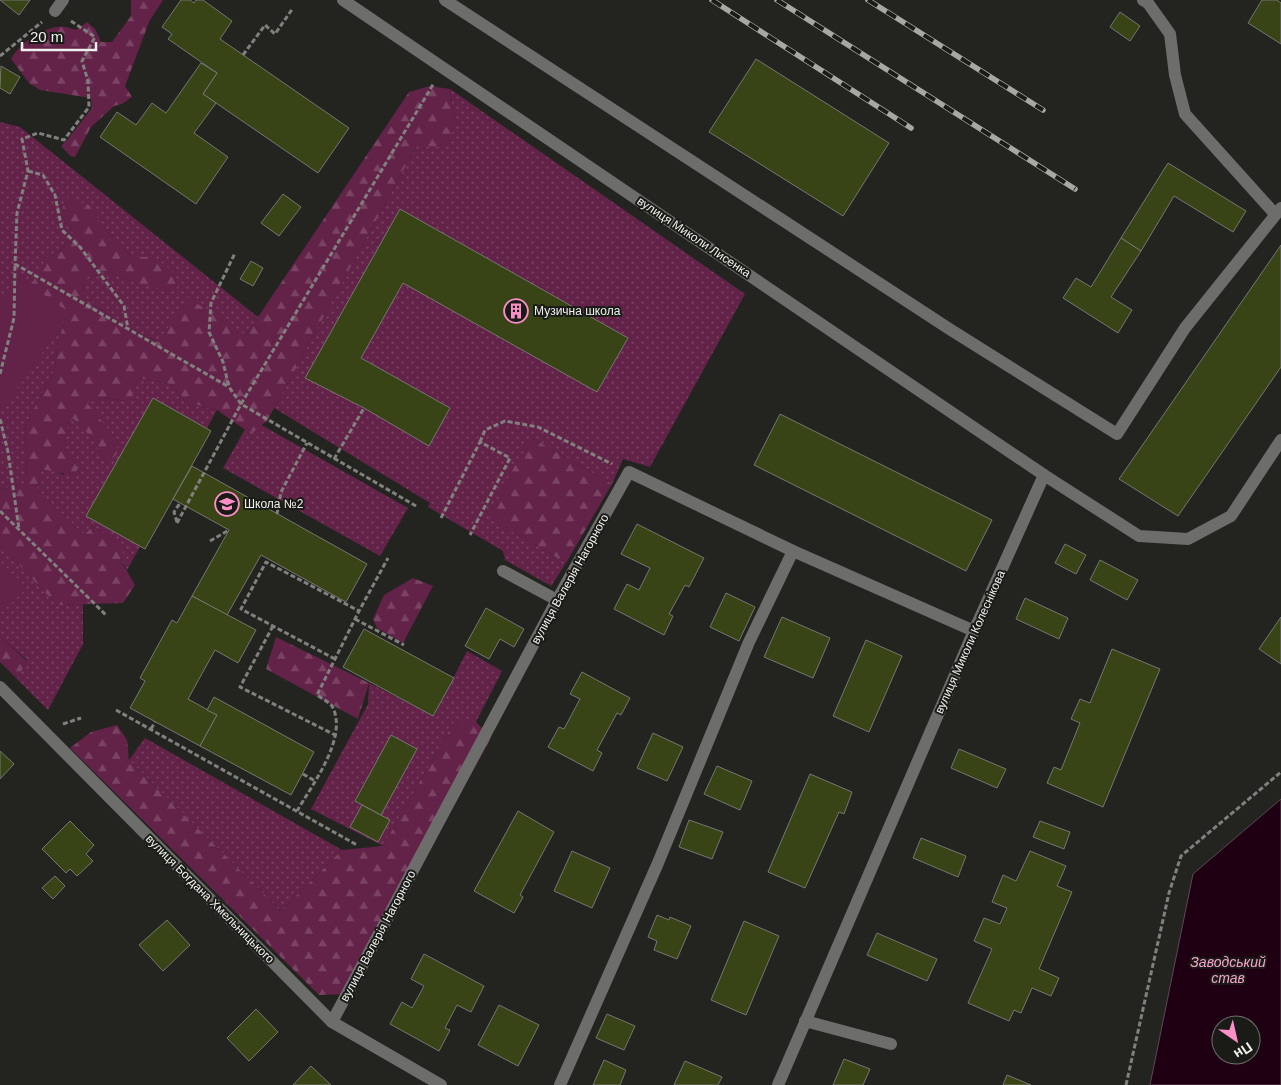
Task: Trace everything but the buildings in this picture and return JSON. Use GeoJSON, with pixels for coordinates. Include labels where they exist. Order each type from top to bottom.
{"type":"FeatureCollection","features":[{"type":"Feature","properties":{"kind":"street","name":"вулиця Миколи Лисенка"},"geometry":{"type":"LineString","coordinates":[[343,0],[1044,475]]}},
{"type":"Feature","properties":{"kind":"street"},"geometry":{"type":"LineString","coordinates":[[445,0],[951,330],[1117,434],[1185,328],[1278,210],[1185,114],[1175,75],[1170,34],[1148,3],[1143,0]]}},
{"type":"Feature","properties":{"kind":"street"},"geometry":{"type":"LineString","coordinates":[[1044,475],[1138,536],[1188,538],[1231,516],[1281,440]]}},
{"type":"Feature","properties":{"kind":"street"},"geometry":{"type":"LineString","coordinates":[[629,472],[794,551],[974,631]]}},
{"type":"Feature","properties":{"kind":"street","name":"вулиця Валерія Нагорного"},"geometry":{"type":"LineString","coordinates":[[332,1022],[558,600],[629,472]]}},
{"type":"Feature","properties":{"kind":"street","name":"вулиця Миколи Колеснікова"},"geometry":{"type":"LineString","coordinates":[[778,1085],[974,631],[1044,475]]}},
{"type":"Feature","properties":{"kind":"street"},"geometry":{"type":"LineString","coordinates":[[560,1085],[658,863],[750,642],[794,551]]}},
{"type":"Feature","properties":{"kind":"street"},"geometry":{"type":"LineString","coordinates":[[503,571],[558,600]]}},
{"type":"Feature","properties":{"kind":"street","name":"вулиця Богдана Хмельницького"},"geometry":{"type":"LineString","coordinates":[[0,687],[332,1022],[441,1085]]}},
{"type":"Feature","properties":{"kind":"street"},"geometry":{"type":"LineString","coordinates":[[805,1021],[892,1044]]}},
{"type":"Feature","properties":{"kind":"path"},"geometry":{"type":"LineString","coordinates":[[0,56],[59,5],[96,37],[82,61],[88,80],[88,107],[64,140],[38,133],[22,139],[28,171],[17,213],[14,318],[0,374]]}},
{"type":"Feature","properties":{"kind":"path"},"geometry":{"type":"LineString","coordinates":[[243,55],[265,25],[275,34],[293,8]]}},
{"type":"Feature","properties":{"kind":"path"},"geometry":{"type":"LineString","coordinates":[[180,503],[174,512],[177,523],[241,404],[444,68]]}},
{"type":"Feature","properties":{"kind":"path"},"geometry":{"type":"LineString","coordinates":[[28,171],[43,175],[55,196],[62,230],[80,247],[124,306],[128,329]]}},
{"type":"Feature","properties":{"kind":"path"},"geometry":{"type":"LineString","coordinates":[[235,253],[211,303],[209,332],[223,362],[229,386],[241,404],[416,506]]}},
{"type":"Feature","properties":{"kind":"path"},"geometry":{"type":"LineString","coordinates":[[15,264],[229,386]]}},
{"type":"Feature","properties":{"kind":"path"},"geometry":{"type":"LineString","coordinates":[[334,459],[364,408]]}},
{"type":"Feature","properties":{"kind":"path"},"geometry":{"type":"LineString","coordinates":[[0,419],[8,452],[19,530]]}},
{"type":"Feature","properties":{"kind":"path"},"geometry":{"type":"LineString","coordinates":[[441,518],[485,430],[505,421],[538,427],[629,472]]}},
{"type":"Feature","properties":{"kind":"path"},"geometry":{"type":"LineString","coordinates":[[470,535],[510,458],[480,442]]}},
{"type":"Feature","properties":{"kind":"path"},"geometry":{"type":"LineString","coordinates":[[277,514],[281,492],[307,443]]}},
{"type":"Feature","properties":{"kind":"path"},"geometry":{"type":"LineString","coordinates":[[0,511],[107,616]]}},
{"type":"Feature","properties":{"kind":"path"},"geometry":{"type":"LineString","coordinates":[[210,541],[229,530]]}},
{"type":"Feature","properties":{"kind":"path"},"geometry":{"type":"LineString","coordinates":[[297,811],[332,749],[336,736],[337,718],[331,704],[317,695],[388,558]]}},
{"type":"Feature","properties":{"kind":"path"},"geometry":{"type":"LineString","coordinates":[[335,659],[241,609],[266,562],[359,611]]}},
{"type":"Feature","properties":{"kind":"path"},"geometry":{"type":"LineString","coordinates":[[355,619],[404,645]]}},
{"type":"Feature","properties":{"kind":"path"},"geometry":{"type":"LineString","coordinates":[[273,626],[240,687],[336,736]]}},
{"type":"Feature","properties":{"kind":"path"},"geometry":{"type":"LineString","coordinates":[[116,710],[357,845]]}},
{"type":"Feature","properties":{"kind":"path"},"geometry":{"type":"LineString","coordinates":[[151,729],[155,722]]}},
{"type":"Feature","properties":{"kind":"path"},"geometry":{"type":"LineString","coordinates":[[1126,1085],[1170,893],[1181,856],[1281,772]]}},
{"type":"Feature","properties":{"kind":"path"},"geometry":{"type":"LineString","coordinates":[[303,774],[315,781]]}},
{"type":"Feature","properties":{"kind":"green space"},"geometry":{"type":"Polygon","coordinates":[[[131,0],[163,0],[149,22],[125,86],[132,97],[122,104],[114,106],[91,127],[75,157],[70,156],[61,146],[92,108],[91,98],[40,90],[29,83],[11,59],[20,47],[34,36],[57,27],[76,30],[87,22],[95,29],[101,42],[112,42],[131,16],[131,0]]]}},
{"type":"Feature","properties":{"kind":"green space"},"geometry":{"type":"Polygon","coordinates":[[[430,86],[450,89],[455,123],[448,147],[416,147],[267,421],[251,434],[217,410],[186,402],[170,384],[139,378],[134,387],[132,399],[125,401],[104,398],[87,403],[117,440],[118,452],[113,458],[104,459],[92,438],[73,418],[66,431],[65,453],[79,460],[76,474],[41,469],[37,489],[84,535],[93,526],[124,546],[121,561],[135,585],[123,603],[57,605],[0,545],[0,488],[27,483],[25,426],[55,369],[57,345],[66,317],[30,287],[46,258],[60,251],[73,233],[61,215],[66,197],[89,205],[106,230],[132,257],[155,257],[174,273],[178,291],[140,284],[105,271],[84,281],[83,296],[128,329],[159,342],[187,297],[246,335],[409,92],[430,86]]]}},
{"type":"Feature","properties":{"kind":"green space"},"geometry":{"type":"Polygon","coordinates":[[[450,89],[745,294],[650,467],[623,459],[612,484],[532,438],[490,518],[566,563],[551,586],[505,560],[503,551],[428,507],[430,503],[274,408],[416,147],[455,123],[450,89]]]}},
{"type":"Feature","properties":{"kind":"green space"},"geometry":{"type":"Polygon","coordinates":[[[0,122],[20,127],[258,317],[246,335],[160,342],[128,329],[83,296],[84,281],[105,271],[136,283],[155,257],[132,257],[106,230],[89,205],[61,215],[73,233],[60,251],[46,258],[66,317],[57,345],[55,369],[25,426],[27,483],[2,489],[0,488],[0,122]]]}},
{"type":"Feature","properties":{"kind":"green space"},"geometry":{"type":"Polygon","coordinates":[[[17,276],[70,313],[0,413],[0,301],[17,276]]]}},
{"type":"Feature","properties":{"kind":"green space"},"geometry":{"type":"Polygon","coordinates":[[[139,378],[170,384],[186,402],[217,410],[127,570],[121,560],[123,546],[93,526],[84,535],[37,489],[41,469],[52,470],[64,475],[66,431],[73,417],[92,438],[104,459],[117,440],[86,403],[104,398],[125,401],[139,378]]]}},
{"type":"Feature","properties":{"kind":"green space"},"geometry":{"type":"Polygon","coordinates":[[[251,419],[408,508],[380,556],[223,468],[251,419]]]}},
{"type":"Feature","properties":{"kind":"green space"},"geometry":{"type":"Polygon","coordinates":[[[532,438],[612,484],[566,563],[489,518],[512,471],[532,438]]]}},
{"type":"Feature","properties":{"kind":"green space"},"geometry":{"type":"Polygon","coordinates":[[[0,545],[57,605],[83,604],[83,644],[48,710],[17,679],[27,660],[0,636],[0,545]]]}},
{"type":"Feature","properties":{"kind":"green space"},"geometry":{"type":"Polygon","coordinates":[[[0,561],[27,588],[0,614],[0,561]]]}},
{"type":"Feature","properties":{"kind":"green space"},"geometry":{"type":"Polygon","coordinates":[[[413,578],[433,586],[403,643],[377,628],[373,619],[384,595],[413,578]]]}},
{"type":"Feature","properties":{"kind":"green space"},"geometry":{"type":"Polygon","coordinates":[[[0,636],[27,661],[17,679],[0,662],[0,636]]]}},
{"type":"Feature","properties":{"kind":"green space"},"geometry":{"type":"Polygon","coordinates":[[[276,637],[369,683],[358,719],[266,669],[276,637]]]}},
{"type":"Feature","properties":{"kind":"green space"},"geometry":{"type":"Polygon","coordinates":[[[467,651],[502,671],[476,722],[454,722],[383,846],[311,809],[368,704],[369,683],[434,716],[467,651]]]}},
{"type":"Feature","properties":{"kind":"green space"},"geometry":{"type":"Polygon","coordinates":[[[454,722],[476,722],[491,738],[351,994],[319,995],[70,748],[91,732],[117,725],[127,740],[129,760],[281,911],[342,850],[383,846],[454,722]]]}},
{"type":"Feature","properties":{"kind":"green space"},"geometry":{"type":"Polygon","coordinates":[[[145,738],[342,850],[281,911],[129,760],[145,738]]]}},
{"type":"Feature","properties":{"kind":"water","name":"Заводський став"},"geometry":{"type":"Polygon","coordinates":[[[1281,799],[1281,1085],[1150,1085],[1193,874],[1281,799]]]}},
{"type":"Feature","properties":{"kind":"railway"},"geometry":{"type":"LineString","coordinates":[[712,0],[911,128]]}},
{"type":"Feature","properties":{"kind":"railway"},"geometry":{"type":"LineString","coordinates":[[777,0],[1075,189]]}},
{"type":"Feature","properties":{"kind":"railway"},"geometry":{"type":"LineString","coordinates":[[868,0],[1043,110]]}},
{"type":"Feature","properties":{"kind":"place","name":"Музична школа"},"geometry":{"type":"Point","coordinates":[516,311]}},
{"type":"Feature","properties":{"kind":"place","name":"Школа №2"},"geometry":{"type":"Point","coordinates":[227,504]}}]}
